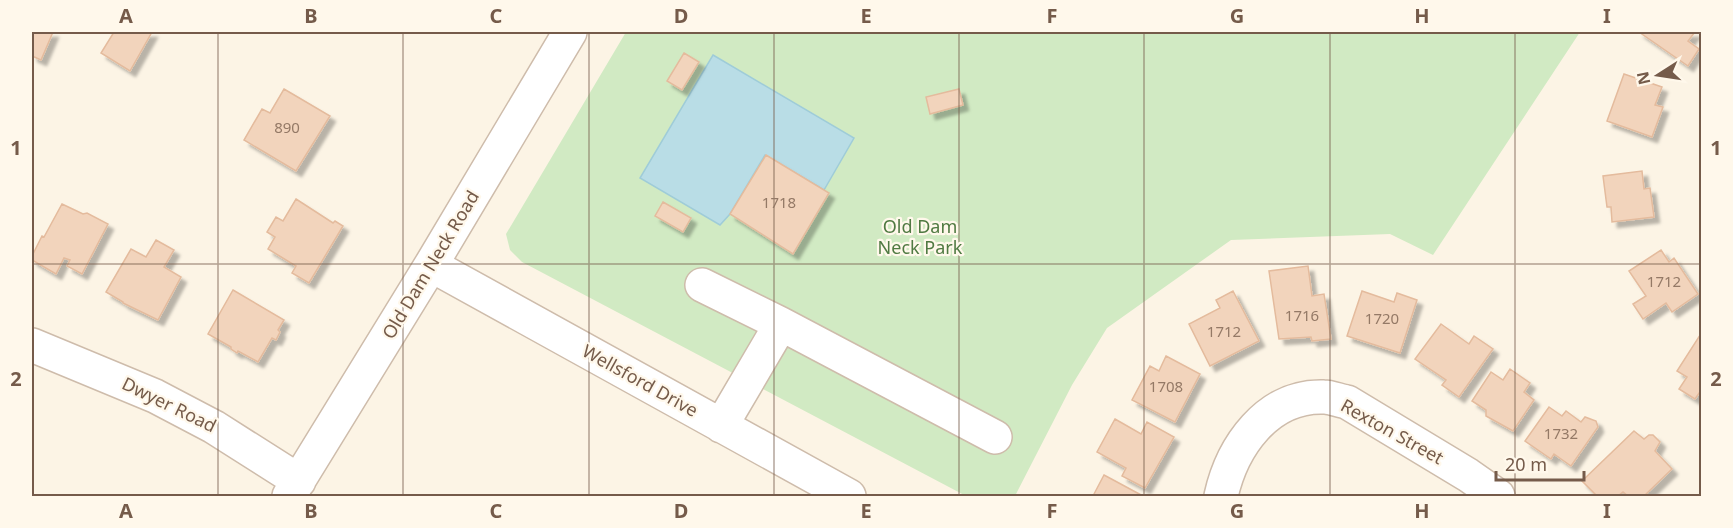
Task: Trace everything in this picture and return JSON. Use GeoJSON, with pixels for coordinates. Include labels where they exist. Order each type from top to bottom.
{"type":"FeatureCollection","features":[{"type":"Feature","properties":{"kind":"street","name":"Old Dam Neck Road"},"geometry":{"type":"LineString","coordinates":[[294,489],[570,32]]}},
{"type":"Feature","properties":{"kind":"street","name":"Wellsford Drive"},"geometry":{"type":"LineString","coordinates":[[431,265],[849,496]]}},
{"type":"Feature","properties":{"kind":"street"},"geometry":{"type":"LineString","coordinates":[[702,285],[782,324],[995,437]]}},
{"type":"Feature","properties":{"kind":"street"},"geometry":{"type":"LineString","coordinates":[[721,426],[782,324]]}},
{"type":"Feature","properties":{"kind":"street","name":"Dwyer Road"},"geometry":{"type":"LineString","coordinates":[[32,345],[155,396],[214,427],[294,489]]}},
{"type":"Feature","properties":{"kind":"street","name":"Rexton Street"},"geometry":{"type":"LineString","coordinates":[[1221,496],[1233,458],[1248,434],[1269,414],[1297,400],[1324,397],[1347,402],[1468,475],[1498,496]]}},
{"type":"Feature","properties":{"kind":"green space","name":"Old Dam Neck Park"},"geometry":{"type":"Polygon","coordinates":[[[626,32],[1580,32],[1433,255],[1390,234],[1231,240],[1107,328],[1072,385],[1015,496],[966,496],[522,262],[510,250],[506,234],[626,32]]]}},
{"type":"Feature","properties":{"kind":"water"},"geometry":{"type":"Polygon","coordinates":[[[713,55],[854,138],[824,190],[765,155],[730,214],[720,225],[640,178],[713,55]]]}},
{"type":"Feature","properties":{"kind":"building"},"geometry":{"type":"Polygon","coordinates":[[[32,32],[53,32],[41,60],[32,56],[32,32]]]}},
{"type":"Feature","properties":{"kind":"building"},"geometry":{"type":"Polygon","coordinates":[[[114,32],[152,32],[130,71],[101,53],[114,32]]]}},
{"type":"Feature","properties":{"kind":"building"},"geometry":{"type":"Polygon","coordinates":[[[1639,32],[1695,32],[1688,41],[1699,49],[1688,66],[1639,32]]]}},
{"type":"Feature","properties":{"kind":"building"},"geometry":{"type":"Polygon","coordinates":[[[684,53],[699,62],[682,90],[667,81],[684,53]]]}},
{"type":"Feature","properties":{"kind":"building"},"geometry":{"type":"Polygon","coordinates":[[[1624,74],[1662,87],[1655,105],[1663,107],[1652,137],[1607,121],[1624,74]]]}},
{"type":"Feature","properties":{"kind":"building"},"geometry":{"type":"Polygon","coordinates":[[[284,89],[330,116],[296,171],[244,140],[262,109],[270,113],[284,89]]]}},
{"type":"Feature","properties":{"kind":"building"},"geometry":{"type":"Polygon","coordinates":[[[959,89],[963,105],[930,114],[926,97],[959,89]]]}},
{"type":"Feature","properties":{"kind":"building"},"geometry":{"type":"Polygon","coordinates":[[[766,155],[829,193],[793,254],[730,214],[766,155]]]}},
{"type":"Feature","properties":{"kind":"building"},"geometry":{"type":"Polygon","coordinates":[[[1642,171],[1644,189],[1650,188],[1654,217],[1612,222],[1611,207],[1607,207],[1603,176],[1642,171]]]}},
{"type":"Feature","properties":{"kind":"building"},"geometry":{"type":"Polygon","coordinates":[[[296,199],[333,223],[335,221],[343,226],[309,283],[292,273],[296,266],[268,249],[275,237],[267,232],[276,217],[283,221],[296,199]]]}},
{"type":"Feature","properties":{"kind":"building"},"geometry":{"type":"Polygon","coordinates":[[[663,202],[691,218],[683,232],[655,216],[663,202]]]}},
{"type":"Feature","properties":{"kind":"building"},"geometry":{"type":"Polygon","coordinates":[[[62,204],[108,224],[82,274],[67,266],[70,260],[64,258],[56,274],[32,260],[42,236],[44,237],[62,204]]]}},
{"type":"Feature","properties":{"kind":"building"},"geometry":{"type":"Polygon","coordinates":[[[156,240],[174,250],[164,267],[181,277],[158,320],[106,292],[131,249],[146,257],[156,240]]]}},
{"type":"Feature","properties":{"kind":"building"},"geometry":{"type":"Polygon","coordinates":[[[1661,250],[1669,262],[1674,258],[1698,294],[1672,312],[1666,303],[1643,319],[1633,304],[1646,296],[1629,271],[1661,250]]]}},
{"type":"Feature","properties":{"kind":"building"},"geometry":{"type":"Polygon","coordinates":[[[1308,266],[1312,296],[1324,294],[1331,339],[1312,341],[1311,337],[1279,339],[1269,271],[1308,266]]]}},
{"type":"Feature","properties":{"kind":"building"},"geometry":{"type":"Polygon","coordinates":[[[233,290],[284,320],[278,330],[280,332],[276,340],[272,338],[258,362],[238,351],[237,353],[208,334],[233,290]]]}},
{"type":"Feature","properties":{"kind":"building"},"geometry":{"type":"Polygon","coordinates":[[[1233,291],[1259,341],[1210,366],[1189,324],[1220,308],[1216,300],[1233,291]]]}},
{"type":"Feature","properties":{"kind":"building"},"geometry":{"type":"Polygon","coordinates":[[[1362,291],[1394,302],[1397,293],[1417,300],[1400,353],[1347,336],[1362,291]]]}},
{"type":"Feature","properties":{"kind":"building"},"geometry":{"type":"Polygon","coordinates":[[[1441,324],[1469,344],[1474,336],[1493,349],[1459,397],[1442,385],[1446,380],[1415,359],[1441,324]]]}},
{"type":"Feature","properties":{"kind":"building"},"geometry":{"type":"Polygon","coordinates":[[[1702,332],[1702,389],[1695,399],[1679,389],[1687,377],[1677,371],[1702,332]]]}},
{"type":"Feature","properties":{"kind":"building"},"geometry":{"type":"Polygon","coordinates":[[[1166,356],[1200,374],[1175,422],[1132,400],[1150,366],[1159,371],[1166,356]]]}},
{"type":"Feature","properties":{"kind":"building"},"geometry":{"type":"Polygon","coordinates":[[[1510,369],[1530,383],[1524,392],[1534,400],[1513,431],[1486,416],[1486,410],[1472,401],[1491,372],[1503,380],[1510,369]]]}},
{"type":"Feature","properties":{"kind":"building"},"geometry":{"type":"Polygon","coordinates":[[[1549,407],[1562,416],[1566,411],[1581,422],[1585,417],[1596,421],[1598,427],[1571,466],[1554,454],[1551,459],[1525,441],[1549,407]]]}},
{"type":"Feature","properties":{"kind":"building"},"geometry":{"type":"Polygon","coordinates":[[[1115,419],[1141,434],[1147,422],[1174,437],[1145,488],[1122,476],[1126,468],[1097,452],[1115,419]]]}},
{"type":"Feature","properties":{"kind":"building"},"geometry":{"type":"Polygon","coordinates":[[[1634,431],[1644,439],[1653,435],[1660,442],[1655,451],[1672,469],[1644,496],[1628,496],[1623,492],[1618,496],[1597,496],[1582,481],[1634,431]]]}},
{"type":"Feature","properties":{"kind":"building"},"geometry":{"type":"Polygon","coordinates":[[[1104,475],[1143,496],[1094,494],[1104,475]]]}}]}
